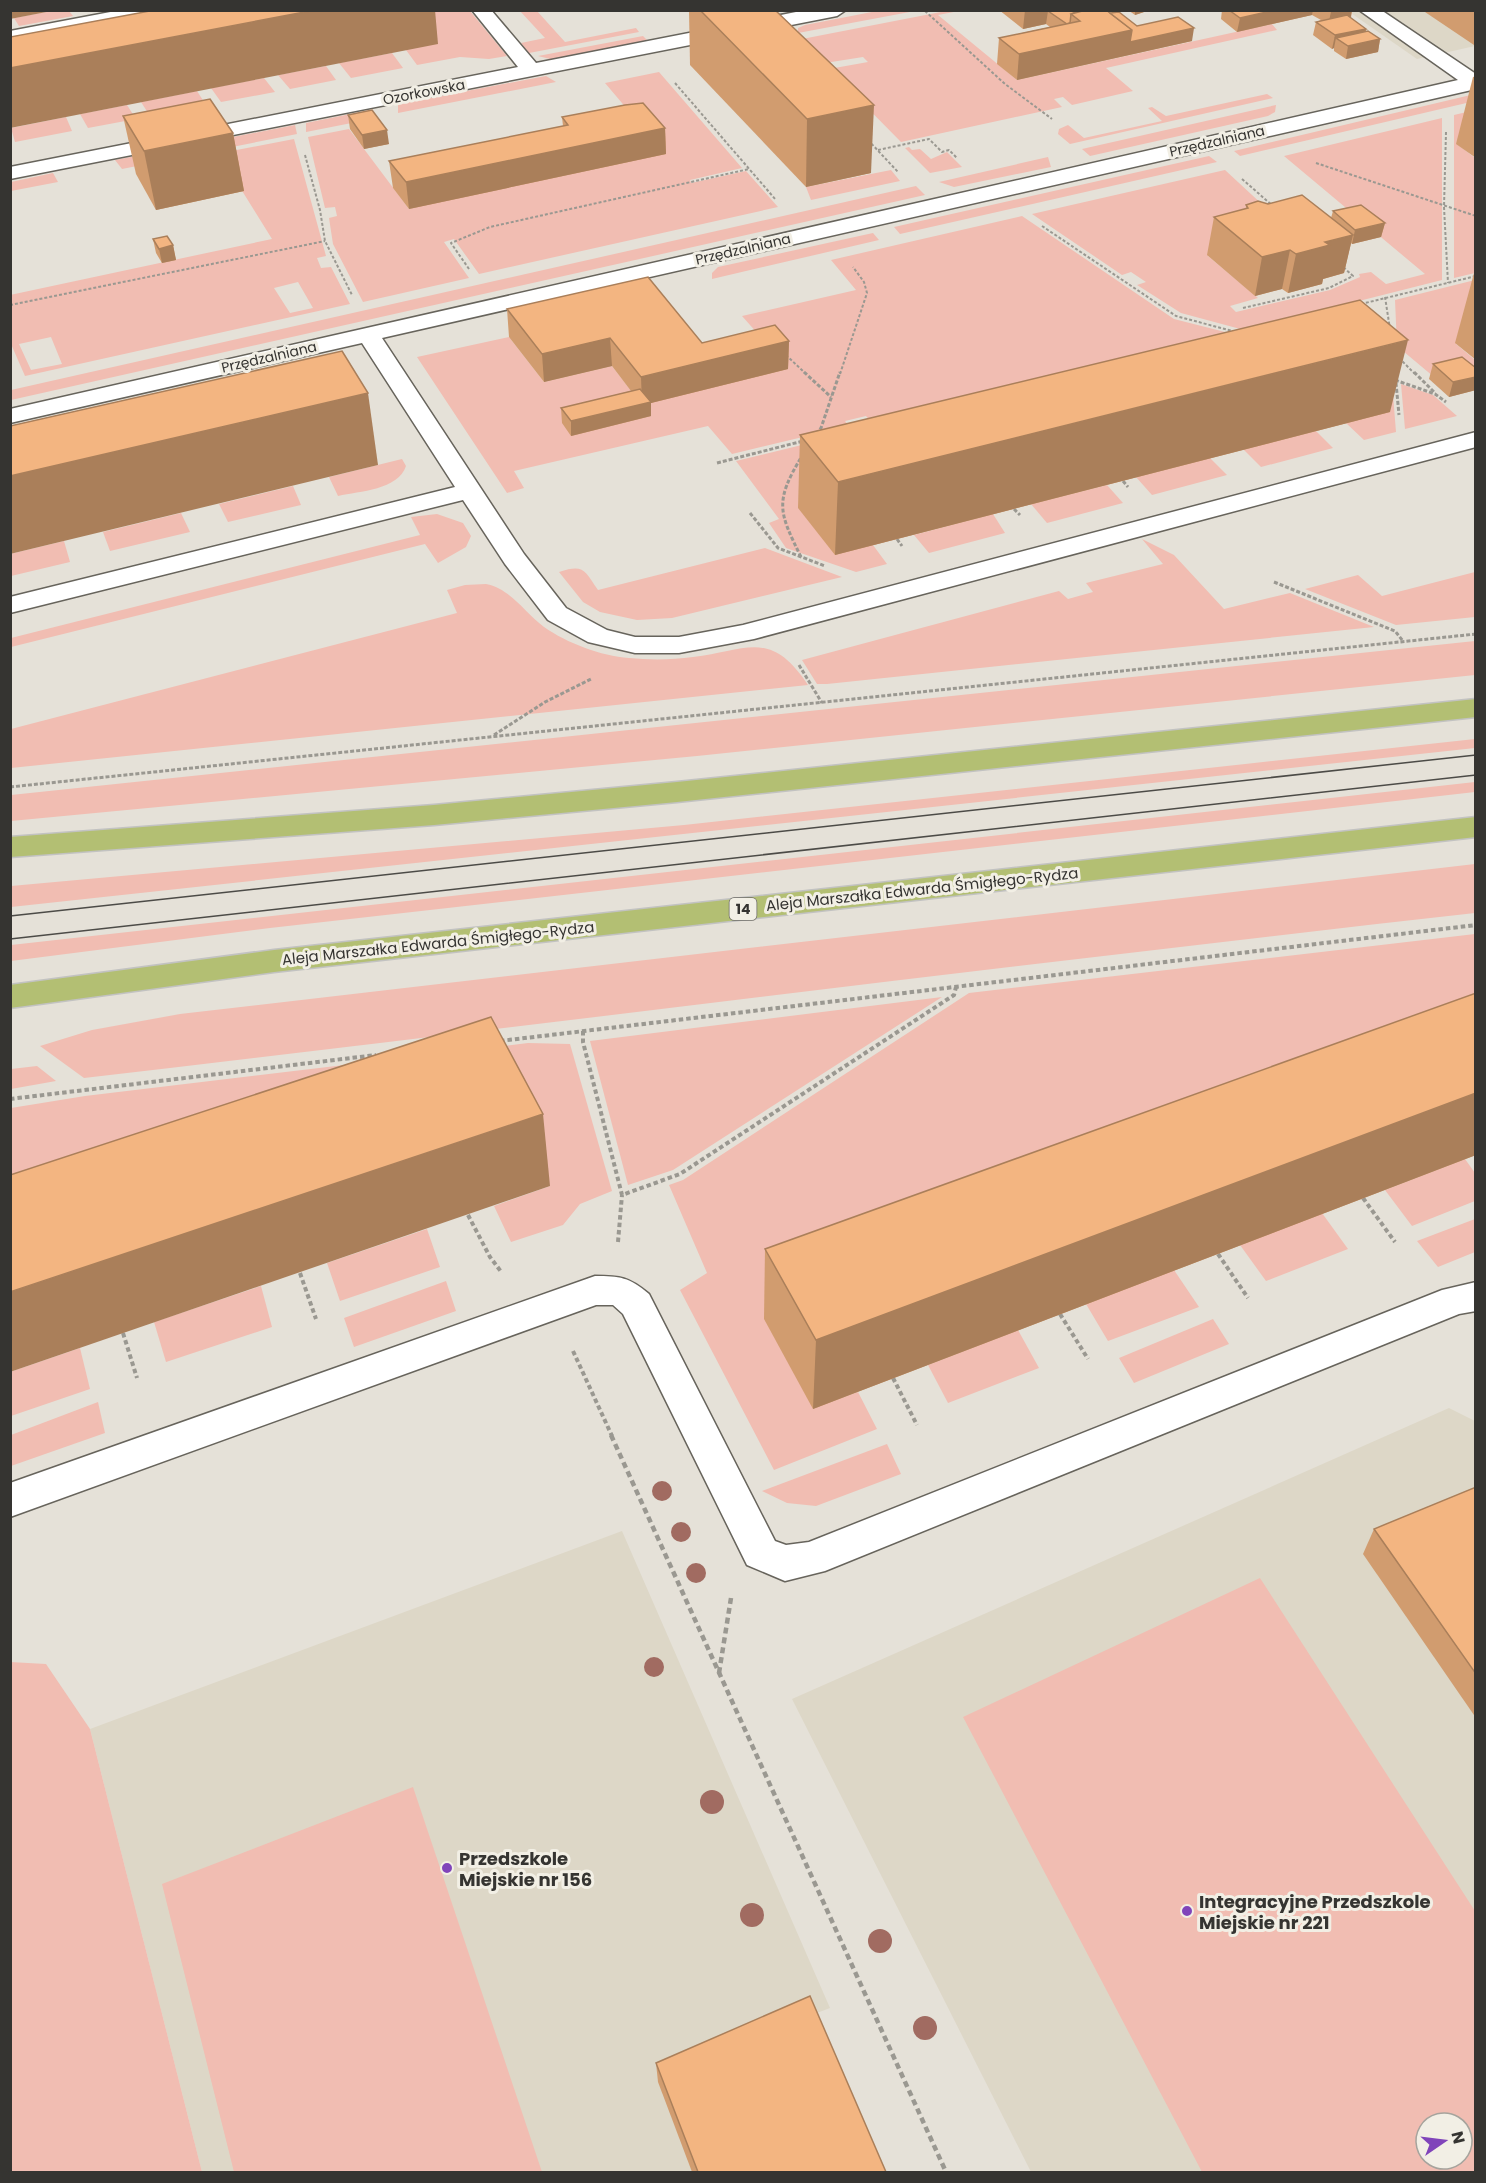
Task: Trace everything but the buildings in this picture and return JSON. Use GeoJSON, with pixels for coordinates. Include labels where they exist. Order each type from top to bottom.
{"type":"FeatureCollection","features":[{"type":"Feature","properties":{"kind":"main road"},"geometry":{"type":"LineString","coordinates":[[10,848],[666,793],[1476,708]]}},
{"type":"Feature","properties":{"kind":"main road","name":"Aleja Marszałka Edwarda Śmigłego-Rydza"},"geometry":{"type":"LineString","coordinates":[[10,997],[274,961],[1476,827]]}},
{"type":"Feature","properties":{"kind":"street"},"geometry":{"type":"LineString","coordinates":[[10,37],[154,10]]}},
{"type":"Feature","properties":{"kind":"street"},"geometry":{"type":"LineString","coordinates":[[481,10],[532,71]]}},
{"type":"Feature","properties":{"kind":"street","name":"Ozorkowska"},"geometry":{"type":"LineString","coordinates":[[10,173],[532,71],[798,14],[837,10]]}},
{"type":"Feature","properties":{"kind":"street"},"geometry":{"type":"LineString","coordinates":[[1368,10],[1475,82]]}},
{"type":"Feature","properties":{"kind":"street","name":"Przędzalniana"},"geometry":{"type":"LineString","coordinates":[[10,416],[1475,82]]}},
{"type":"Feature","properties":{"kind":"street"},"geometry":{"type":"LineString","coordinates":[[368,335],[514,558],[557,614],[598,636],[635,645],[679,645],[744,633],[1476,439]]}},
{"type":"Feature","properties":{"kind":"street"},"geometry":{"type":"LineString","coordinates":[[10,605],[469,491]]}},
{"type":"Feature","properties":{"kind":"street"},"geometry":{"type":"LineString","coordinates":[[10,1500],[595,1290],[621,1291],[636,1304],[761,1553],[786,1563],[811,1558],[1455,1300],[1476,1296]]}},
{"type":"Feature","properties":{"kind":"path"},"geometry":{"type":"LineString","coordinates":[[926,11],[1005,84],[1052,119]]}},
{"type":"Feature","properties":{"kind":"path"},"geometry":{"type":"LineString","coordinates":[[672,80],[783,206]]}},
{"type":"Feature","properties":{"kind":"path"},"geometry":{"type":"LineString","coordinates":[[299,116],[300,135],[320,210],[325,241],[353,296]]}},
{"type":"Feature","properties":{"kind":"path"},"geometry":{"type":"LineString","coordinates":[[1446,125],[1444,207],[1448,282]]}},
{"type":"Feature","properties":{"kind":"path"},"geometry":{"type":"LineString","coordinates":[[862,134],[901,175]]}},
{"type":"Feature","properties":{"kind":"path"},"geometry":{"type":"LineString","coordinates":[[868,150],[929,139],[942,152],[949,150],[962,163]]}},
{"type":"Feature","properties":{"kind":"path"},"geometry":{"type":"LineString","coordinates":[[1311,161],[1476,216]]}},
{"type":"Feature","properties":{"kind":"path"},"geometry":{"type":"LineString","coordinates":[[470,270],[451,243],[490,227],[749,170]]}},
{"type":"Feature","properties":{"kind":"path"},"geometry":{"type":"LineString","coordinates":[[1239,176],[1274,207]]}},
{"type":"Feature","properties":{"kind":"path"},"geometry":{"type":"LineString","coordinates":[[1041,225],[1176,315],[1242,334],[1231,336]]}},
{"type":"Feature","properties":{"kind":"path"},"geometry":{"type":"LineString","coordinates":[[10,305],[325,241]]}},
{"type":"Feature","properties":{"kind":"path"},"geometry":{"type":"LineString","coordinates":[[1243,308],[1329,288],[1353,276],[1336,261]]}},
{"type":"Feature","properties":{"kind":"path"},"geometry":{"type":"LineString","coordinates":[[812,439],[821,428],[867,293],[864,282],[851,265]]}},
{"type":"Feature","properties":{"kind":"path"},"geometry":{"type":"LineString","coordinates":[[1353,306],[1476,276]]}},
{"type":"Feature","properties":{"kind":"path"},"geometry":{"type":"LineString","coordinates":[[1385,297],[1391,337]]}},
{"type":"Feature","properties":{"kind":"path"},"geometry":{"type":"LineString","coordinates":[[779,352],[789,357],[832,397]]}},
{"type":"Feature","properties":{"kind":"path"},"geometry":{"type":"LineString","coordinates":[[1396,359],[1396,355],[1450,406]]}},
{"type":"Feature","properties":{"kind":"path"},"geometry":{"type":"LineString","coordinates":[[1396,369],[1399,425]]}},
{"type":"Feature","properties":{"kind":"path"},"geometry":{"type":"LineString","coordinates":[[1386,376],[1436,394]]}},
{"type":"Feature","properties":{"kind":"path"},"geometry":{"type":"LineString","coordinates":[[717,463],[824,436]]}},
{"type":"Feature","properties":{"kind":"path"},"geometry":{"type":"LineString","coordinates":[[801,557],[786,530],[782,512],[787,480],[804,453]]}},
{"type":"Feature","properties":{"kind":"path"},"geometry":{"type":"LineString","coordinates":[[750,513],[778,548],[830,568]]}},
{"type":"Feature","properties":{"kind":"path"},"geometry":{"type":"LineString","coordinates":[[1274,582],[1395,631],[1404,642]]}},
{"type":"Feature","properties":{"kind":"path"},"geometry":{"type":"LineString","coordinates":[[10,787],[1476,634]]}},
{"type":"Feature","properties":{"kind":"path"},"geometry":{"type":"LineString","coordinates":[[492,737],[545,702],[609,669],[635,645]]}},
{"type":"Feature","properties":{"kind":"path"},"geometry":{"type":"LineString","coordinates":[[493,1042],[1476,926]]}},
{"type":"Feature","properties":{"kind":"path"},"geometry":{"type":"LineString","coordinates":[[583,1031],[583,1042],[622,1195],[680,1174],[954,996],[956,987]]}},
{"type":"Feature","properties":{"kind":"path"},"geometry":{"type":"LineString","coordinates":[[10,1099],[378,1055]]}},
{"type":"Feature","properties":{"kind":"path"},"geometry":{"type":"LineString","coordinates":[[1363,1198],[1395,1242]]}},
{"type":"Feature","properties":{"kind":"path"},"geometry":{"type":"LineString","coordinates":[[468,1215],[490,1257],[534,1312],[568,1341],[946,2172]]}},
{"type":"Feature","properties":{"kind":"path"},"geometry":{"type":"LineString","coordinates":[[1218,1254],[1248,1298]]}},
{"type":"Feature","properties":{"kind":"path"},"geometry":{"type":"LineString","coordinates":[[300,1272],[316,1319]]}},
{"type":"Feature","properties":{"kind":"path"},"geometry":{"type":"LineString","coordinates":[[1060,1314],[1088,1359]]}},
{"type":"Feature","properties":{"kind":"path"},"geometry":{"type":"LineString","coordinates":[[123,1333],[137,1378]]}},
{"type":"Feature","properties":{"kind":"path"},"geometry":{"type":"LineString","coordinates":[[893,1378],[917,1425]]}},
{"type":"Feature","properties":{"kind":"shaded area"},"geometry":{"type":"Polygon","coordinates":[[[57,10],[69,11],[73,16],[19,26],[14,18],[57,10]]]}},
{"type":"Feature","properties":{"kind":"shaded area"},"geometry":{"type":"Polygon","coordinates":[[[228,11],[470,11],[507,56],[489,59],[460,57],[417,65],[406,50],[228,11]]]}},
{"type":"Feature","properties":{"kind":"shaded area"},"geometry":{"type":"Polygon","coordinates":[[[520,11],[537,11],[565,42],[636,28],[639,32],[529,53],[521,43],[545,38],[520,11]]]}},
{"type":"Feature","properties":{"kind":"shaded area"},"geometry":{"type":"Polygon","coordinates":[[[877,11],[915,11],[798,33],[798,28],[805,25],[877,11]]]}},
{"type":"Feature","properties":{"kind":"shaded area"},"geometry":{"type":"Polygon","coordinates":[[[946,11],[959,11],[938,15],[1017,80],[1272,24],[1277,30],[1106,68],[1133,91],[1072,105],[1063,97],[1054,99],[1062,107],[901,142],[829,69],[868,62],[863,57],[825,63],[802,39],[946,11]]]}},
{"type":"Feature","properties":{"kind":"shaded area"},"geometry":{"type":"Polygon","coordinates":[[[1348,11],[1475,11],[1475,46],[1417,59],[1348,11]]]}},
{"type":"Feature","properties":{"kind":"shaded area"},"geometry":{"type":"Polygon","coordinates":[[[643,36],[648,41],[554,60],[538,56],[643,36]]]}},
{"type":"Feature","properties":{"kind":"shaded area"},"geometry":{"type":"Polygon","coordinates":[[[392,53],[403,68],[351,78],[339,63],[392,53]]]}},
{"type":"Feature","properties":{"kind":"shaded area"},"geometry":{"type":"Polygon","coordinates":[[[326,66],[336,80],[290,89],[278,75],[326,66]]]}},
{"type":"Feature","properties":{"kind":"shaded area"},"geometry":{"type":"Polygon","coordinates":[[[659,72],[742,168],[690,180],[691,183],[746,171],[778,207],[479,274],[454,239],[444,242],[469,278],[363,302],[333,244],[329,218],[337,216],[335,207],[325,208],[308,137],[349,129],[409,209],[644,129],[605,83],[659,72]]]}},
{"type":"Feature","properties":{"kind":"shaded area"},"geometry":{"type":"Polygon","coordinates":[[[546,76],[556,82],[398,113],[398,104],[546,76]]]}},
{"type":"Feature","properties":{"kind":"shaded area"},"geometry":{"type":"Polygon","coordinates":[[[264,78],[275,92],[221,102],[211,88],[264,78]]]}},
{"type":"Feature","properties":{"kind":"shaded area"},"geometry":{"type":"Polygon","coordinates":[[[197,91],[206,105],[150,116],[141,102],[197,91]]]}},
{"type":"Feature","properties":{"kind":"shaded area"},"geometry":{"type":"Polygon","coordinates":[[[1267,94],[1273,98],[1070,144],[1058,134],[1059,129],[1068,125],[1084,138],[1162,121],[1148,108],[1152,107],[1166,116],[1267,94]]]}},
{"type":"Feature","properties":{"kind":"shaded area"},"geometry":{"type":"Polygon","coordinates":[[[1475,94],[1475,101],[1240,156],[1234,151],[1475,94]]]}},
{"type":"Feature","properties":{"kind":"shaded area"},"geometry":{"type":"Polygon","coordinates":[[[127,105],[136,119],[88,128],[80,114],[127,105]]]}},
{"type":"Feature","properties":{"kind":"shaded area"},"geometry":{"type":"Polygon","coordinates":[[[1276,105],[1275,112],[1268,116],[1090,156],[1082,149],[1276,105]]]}},
{"type":"Feature","properties":{"kind":"shaded area"},"geometry":{"type":"Polygon","coordinates":[[[370,110],[377,118],[306,132],[306,123],[370,110]]]}},
{"type":"Feature","properties":{"kind":"shaded area"},"geometry":{"type":"Polygon","coordinates":[[[1475,110],[1457,144],[1475,158],[1475,273],[1454,278],[1454,115],[1475,110]]]}},
{"type":"Feature","properties":{"kind":"shaded area"},"geometry":{"type":"Polygon","coordinates":[[[66,117],[72,131],[15,142],[11,128],[66,117]]]}},
{"type":"Feature","properties":{"kind":"shaded area"},"geometry":{"type":"Polygon","coordinates":[[[1442,118],[1442,280],[1244,330],[1181,313],[1137,285],[1146,282],[1131,272],[1122,275],[1032,214],[1225,170],[1294,234],[1208,256],[1258,298],[1230,306],[1236,312],[1330,290],[1360,277],[1359,274],[1371,272],[1386,284],[1425,274],[1284,156],[1442,118]]]}},
{"type":"Feature","properties":{"kind":"shaded area"},"geometry":{"type":"Polygon","coordinates":[[[295,125],[297,134],[122,169],[115,160],[295,125]]]}},
{"type":"Feature","properties":{"kind":"shaded area"},"geometry":{"type":"Polygon","coordinates":[[[294,139],[326,256],[317,258],[321,268],[331,267],[350,304],[25,376],[11,344],[10,295],[272,239],[221,157],[216,154],[294,139]],[[298,282],[274,288],[290,313],[313,308],[298,282]],[[51,337],[19,344],[31,370],[62,364],[51,337]]]}},
{"type":"Feature","properties":{"kind":"shaded area"},"geometry":{"type":"Polygon","coordinates":[[[909,147],[912,150],[920,149],[931,159],[947,152],[962,167],[930,173],[905,148],[909,147]]]}},
{"type":"Feature","properties":{"kind":"shaded area"},"geometry":{"type":"Polygon","coordinates":[[[1209,156],[1217,162],[900,234],[894,227],[1209,156]]]}},
{"type":"Feature","properties":{"kind":"shaded area"},"geometry":{"type":"Polygon","coordinates":[[[1048,157],[1051,167],[954,187],[939,182],[1048,157]]]}},
{"type":"Feature","properties":{"kind":"shaded area"},"geometry":{"type":"Polygon","coordinates":[[[891,170],[900,181],[811,200],[806,187],[891,170]]]}},
{"type":"Feature","properties":{"kind":"shaded area"},"geometry":{"type":"Polygon","coordinates":[[[53,173],[58,182],[11,191],[11,182],[53,173]]]}},
{"type":"Feature","properties":{"kind":"shaded area"},"geometry":{"type":"Polygon","coordinates":[[[916,186],[925,195],[11,400],[11,390],[916,186]]]}},
{"type":"Feature","properties":{"kind":"shaded area"},"geometry":{"type":"Polygon","coordinates":[[[1022,216],[1174,319],[1229,333],[870,421],[866,416],[845,421],[849,426],[732,454],[708,426],[514,471],[524,488],[507,493],[417,357],[509,337],[544,382],[612,366],[642,405],[775,353],[742,316],[856,290],[831,260],[1022,216]]]}},
{"type":"Feature","properties":{"kind":"shaded area"},"geometry":{"type":"Polygon","coordinates":[[[873,233],[879,240],[712,279],[712,273],[718,267],[873,233]]]}},
{"type":"Feature","properties":{"kind":"shaded area"},"geometry":{"type":"Polygon","coordinates":[[[1475,280],[1456,344],[1475,360],[1475,386],[1434,377],[1397,346],[1395,300],[1475,280]]]}},
{"type":"Feature","properties":{"kind":"shaded area"},"geometry":{"type":"Polygon","coordinates":[[[1392,382],[1396,432],[1364,440],[1346,423],[873,545],[887,564],[856,572],[786,548],[769,523],[779,519],[736,461],[810,443],[1392,382]]]}},
{"type":"Feature","properties":{"kind":"shaded area"},"geometry":{"type":"Polygon","coordinates":[[[1401,384],[1433,395],[1457,416],[1405,429],[1401,384]]]}},
{"type":"Feature","properties":{"kind":"shaded area"},"geometry":{"type":"Polygon","coordinates":[[[1316,431],[1333,448],[1261,467],[1243,449],[1316,431]]]}},
{"type":"Feature","properties":{"kind":"shaded area"},"geometry":{"type":"Polygon","coordinates":[[[1210,458],[1227,475],[1152,495],[1136,477],[1210,458]]]}},
{"type":"Feature","properties":{"kind":"shaded area"},"geometry":{"type":"Polygon","coordinates":[[[402,459],[406,466],[402,474],[387,485],[367,491],[338,496],[329,477],[402,459]]]}},
{"type":"Feature","properties":{"kind":"shaded area"},"geometry":{"type":"Polygon","coordinates":[[[1107,485],[1123,503],[1047,523],[1031,504],[1107,485]]]}},
{"type":"Feature","properties":{"kind":"shaded area"},"geometry":{"type":"Polygon","coordinates":[[[293,486],[301,505],[228,522],[219,504],[293,486]]]}},
{"type":"Feature","properties":{"kind":"shaded area"},"geometry":{"type":"Polygon","coordinates":[[[181,513],[190,532],[110,551],[103,532],[181,513]]]}},
{"type":"Feature","properties":{"kind":"shaded area"},"geometry":{"type":"Polygon","coordinates":[[[437,514],[463,523],[471,536],[466,547],[438,563],[425,544],[11,647],[11,638],[420,535],[411,517],[437,514]]]}},
{"type":"Feature","properties":{"kind":"shaded area"},"geometry":{"type":"Polygon","coordinates":[[[993,514],[1005,533],[929,553],[914,535],[993,514]]]}},
{"type":"Feature","properties":{"kind":"shaded area"},"geometry":{"type":"Polygon","coordinates":[[[1142,539],[1174,555],[1224,609],[1290,593],[1374,627],[827,684],[817,684],[802,660],[1059,591],[1068,599],[1093,592],[1086,583],[1163,564],[1142,539]]]}},
{"type":"Feature","properties":{"kind":"shaded area"},"geometry":{"type":"Polygon","coordinates":[[[64,541],[70,562],[11,576],[10,554],[64,541]]]}},
{"type":"Feature","properties":{"kind":"shaded area"},"geometry":{"type":"Polygon","coordinates":[[[765,548],[842,577],[672,618],[637,620],[600,612],[583,602],[559,572],[583,570],[598,590],[765,548]]]}},
{"type":"Feature","properties":{"kind":"shaded area"},"geometry":{"type":"Polygon","coordinates":[[[1475,572],[1475,617],[1396,625],[1305,589],[1358,575],[1382,596],[1475,572]]]}},
{"type":"Feature","properties":{"kind":"shaded area"},"geometry":{"type":"Polygon","coordinates":[[[486,584],[510,596],[553,633],[596,652],[637,659],[677,659],[756,647],[782,656],[808,685],[11,768],[11,729],[457,613],[447,590],[465,585],[486,584]]]}},
{"type":"Feature","properties":{"kind":"shaded area"},"geometry":{"type":"Polygon","coordinates":[[[1475,641],[1475,675],[697,756],[11,821],[11,795],[1475,641]]]}},
{"type":"Feature","properties":{"kind":"shaded area"},"geometry":{"type":"Polygon","coordinates":[[[1475,739],[1475,748],[11,907],[11,886],[684,825],[1475,739]]]}},
{"type":"Feature","properties":{"kind":"shaded area"},"geometry":{"type":"Polygon","coordinates":[[[1475,782],[1475,792],[270,928],[11,961],[11,945],[1475,782]]]}},
{"type":"Feature","properties":{"kind":"shaded area"},"geometry":{"type":"Polygon","coordinates":[[[1475,864],[1475,913],[84,1078],[40,1046],[92,1030],[180,1014],[1475,864]]]}},
{"type":"Feature","properties":{"kind":"shaded area"},"geometry":{"type":"Polygon","coordinates":[[[1475,934],[1475,1056],[813,1408],[858,1392],[877,1429],[774,1470],[680,1290],[707,1273],[669,1185],[683,1180],[969,993],[1475,934]]]}},
{"type":"Feature","properties":{"kind":"shaded area"},"geometry":{"type":"Polygon","coordinates":[[[942,997],[673,1170],[628,1185],[590,1041],[942,997]]]}},
{"type":"Feature","properties":{"kind":"shaded area"},"geometry":{"type":"Polygon","coordinates":[[[528,1043],[570,1044],[612,1191],[580,1204],[563,1225],[511,1242],[494,1206],[550,1186],[11,1256],[11,1108],[85,1096],[528,1043]]]}},
{"type":"Feature","properties":{"kind":"shaded area"},"geometry":{"type":"Polygon","coordinates":[[[37,1066],[56,1081],[11,1089],[11,1069],[37,1066]]]}},
{"type":"Feature","properties":{"kind":"shaded area"},"geometry":{"type":"Polygon","coordinates":[[[1465,1159],[1475,1173],[1475,1201],[1412,1226],[1385,1190],[1465,1159]]]}},
{"type":"Feature","properties":{"kind":"shaded area"},"geometry":{"type":"Polygon","coordinates":[[[1322,1213],[1348,1249],[1266,1281],[1240,1245],[1322,1213]]]}},
{"type":"Feature","properties":{"kind":"shaded area"},"geometry":{"type":"Polygon","coordinates":[[[1475,1219],[1475,1252],[1438,1267],[1417,1241],[1475,1219]]]}},
{"type":"Feature","properties":{"kind":"shaded area"},"geometry":{"type":"Polygon","coordinates":[[[427,1229],[440,1267],[340,1301],[327,1263],[427,1229]]]}},
{"type":"Feature","properties":{"kind":"shaded area"},"geometry":{"type":"Polygon","coordinates":[[[1174,1270],[1199,1307],[1108,1341],[1086,1304],[1174,1270]]]}},
{"type":"Feature","properties":{"kind":"shaded area"},"geometry":{"type":"Polygon","coordinates":[[[446,1281],[456,1311],[354,1347],[344,1318],[446,1281]]]}},
{"type":"Feature","properties":{"kind":"shaded area"},"geometry":{"type":"Polygon","coordinates":[[[261,1286],[272,1327],[166,1362],[154,1322],[261,1286]]]}},
{"type":"Feature","properties":{"kind":"shaded area"},"geometry":{"type":"Polygon","coordinates":[[[1213,1319],[1229,1344],[1134,1383],[1119,1358],[1213,1319]]]}},
{"type":"Feature","properties":{"kind":"shaded area"},"geometry":{"type":"Polygon","coordinates":[[[1018,1330],[1039,1368],[948,1403],[928,1365],[1018,1330]]]}},
{"type":"Feature","properties":{"kind":"shaded area"},"geometry":{"type":"Polygon","coordinates":[[[80,1348],[90,1389],[11,1416],[10,1372],[80,1348]]]}},
{"type":"Feature","properties":{"kind":"shaded area"},"geometry":{"type":"Polygon","coordinates":[[[98,1402],[105,1433],[11,1466],[11,1435],[98,1402]]]}},
{"type":"Feature","properties":{"kind":"shaded area","name":"Integracyjne Przedszkole Miejskie nr 221"},"geometry":{"type":"Polygon","coordinates":[[[1449,1408],[1475,1421],[1475,2172],[1031,2172],[792,1699],[1449,1408]]]}},
{"type":"Feature","properties":{"kind":"shaded area"},"geometry":{"type":"Polygon","coordinates":[[[887,1444],[901,1474],[816,1506],[787,1503],[762,1491],[887,1444]]]}},
{"type":"Feature","properties":{"kind":"shaded area","name":"Przedszkole Miejskie nr 156"},"geometry":{"type":"Polygon","coordinates":[[[622,1531],[830,2008],[809,2016],[874,2172],[202,2172],[90,1729],[622,1531]]]}},
{"type":"Feature","properties":{"kind":"shaded area"},"geometry":{"type":"Polygon","coordinates":[[[1260,1578],[1475,1911],[1475,2172],[1202,2172],[963,1717],[1260,1578]]]}},
{"type":"Feature","properties":{"kind":"shaded area"},"geometry":{"type":"Polygon","coordinates":[[[10,1662],[46,1664],[90,1729],[202,2172],[11,2172],[10,1662]]]}},
{"type":"Feature","properties":{"kind":"shaded area"},"geometry":{"type":"Polygon","coordinates":[[[413,1787],[542,2172],[234,2172],[162,1884],[413,1787]]]}},
{"type":"Feature","properties":{"kind":"tram line"},"geometry":{"type":"LineString","coordinates":[[10,916],[1476,755]]}},
{"type":"Feature","properties":{"kind":"tram line"},"geometry":{"type":"LineString","coordinates":[[10,939],[1476,775]]}},
{"type":"Feature","properties":{"kind":"place","name":"Przedszkole Miejskie nr 156"},"geometry":{"type":"Point","coordinates":[447,1868]}},
{"type":"Feature","properties":{"kind":"place","name":"Integracyjne Przedszkole Miejskie nr 221"},"geometry":{"type":"Point","coordinates":[1187,1911]}}]}
